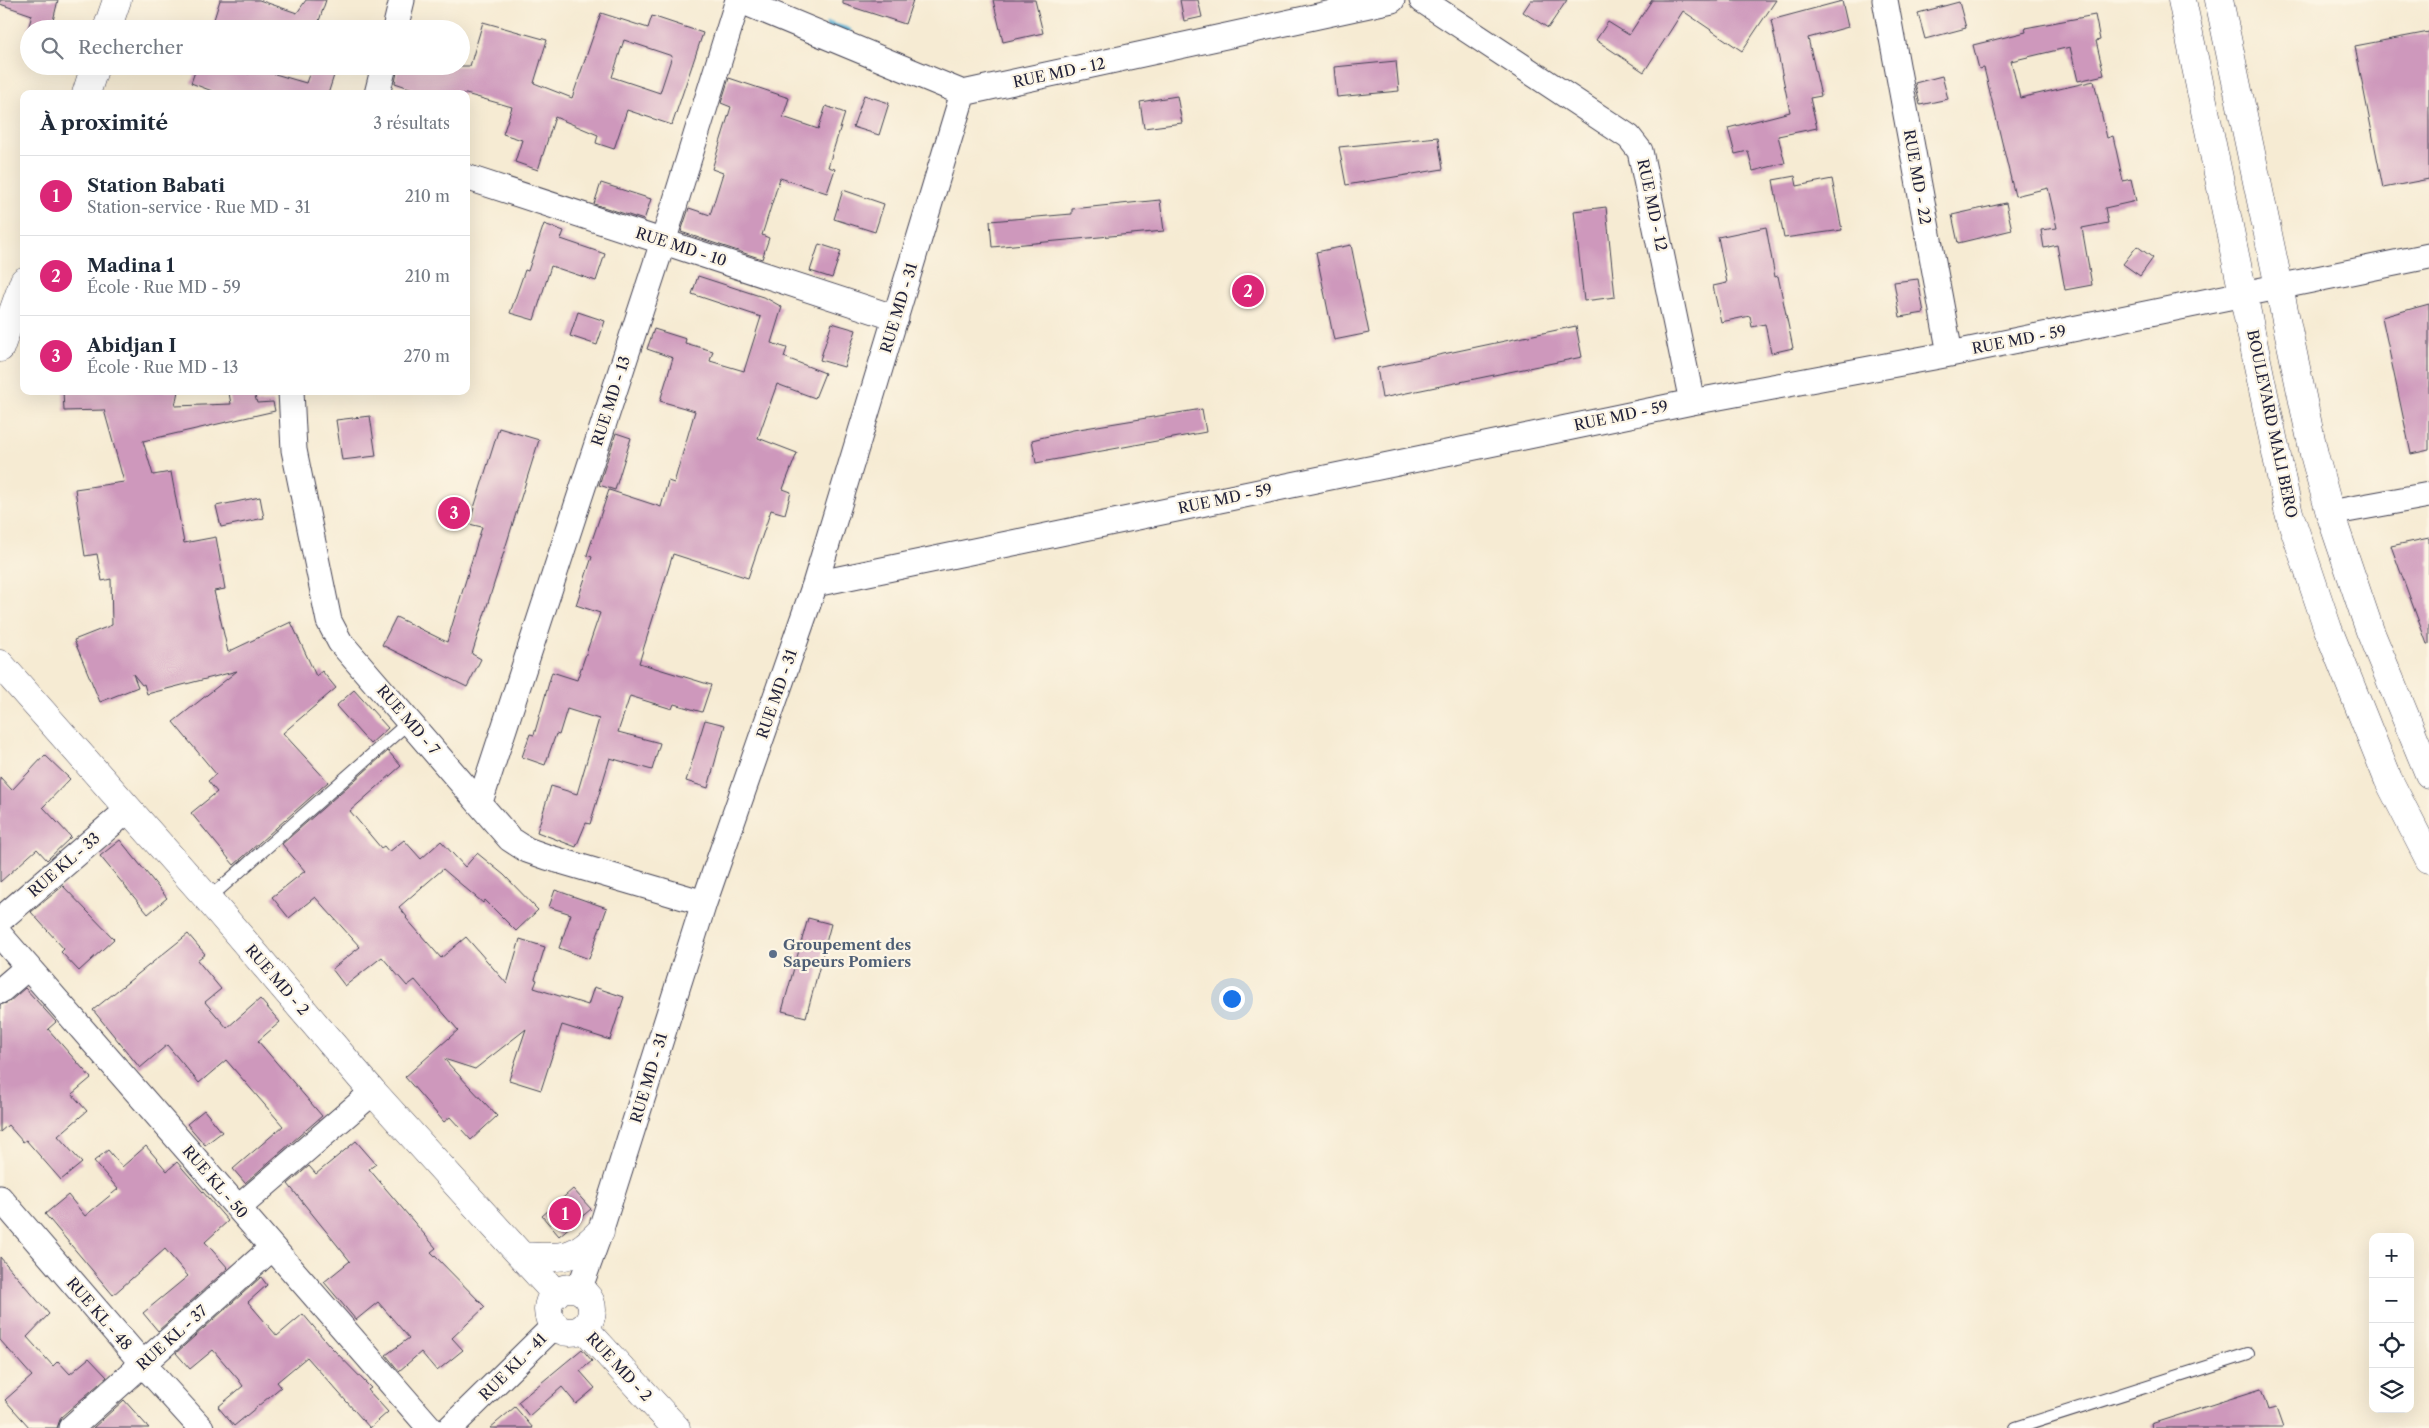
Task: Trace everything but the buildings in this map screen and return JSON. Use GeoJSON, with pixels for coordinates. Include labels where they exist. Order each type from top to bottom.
{"type":"FeatureCollection","features":[{"type":"Feature","properties":{"kind":"main road"},"geometry":{"type":"LineString","coordinates":[[110,20],[116,0]]}},
{"type":"Feature","properties":{"kind":"main road","name":"BOULEVARD MALI BERO"},"geometry":{"type":"LineString","coordinates":[[2182,0],[2244,294],[2283,492],[2290,517],[2328,629],[2388,779],[2429,859]]}},
{"type":"Feature","properties":{"kind":"main road"},"geometry":{"type":"LineString","coordinates":[[2220,0],[2314,454],[2330,513],[2370,631],[2429,774]]}},
{"type":"Feature","properties":{"kind":"main road"},"geometry":{"type":"LineString","coordinates":[[87,90],[92,75]]}},
{"type":"Feature","properties":{"kind":"main road"},"geometry":{"type":"LineString","coordinates":[[0,348],[7,307],[20,288]]}},
{"type":"Feature","properties":{"kind":"main road","name":"RUE MD - 2"},"geometry":{"type":"LineString","coordinates":[[0,664],[208,899],[373,1092],[523,1256],[567,1292]]}},
{"type":"Feature","properties":{"kind":"main road"},"geometry":{"type":"LineString","coordinates":[[523,1256],[556,1258],[569,1256],[584,1248],[600,1232]]}},
{"type":"Feature","properties":{"kind":"main road"},"geometry":{"type":"LineString","coordinates":[[567,1292],[586,1295],[592,1308],[589,1322],[584,1328],[572,1332],[554,1326],[548,1313],[548,1306],[567,1292]]}},
{"type":"Feature","properties":{"kind":"main road","name":"RUE MD - 2"},"geometry":{"type":"LineString","coordinates":[[584,1328],[676,1428]]}},
{"type":"Feature","properties":{"kind":"street"},"geometry":{"type":"LineString","coordinates":[[396,20],[402,0]]}},
{"type":"Feature","properties":{"kind":"street"},"geometry":{"type":"LineString","coordinates":[[739,0],[963,93]]}},
{"type":"Feature","properties":{"kind":"street","name":"RUE MD - 13"},"geometry":{"type":"LineString","coordinates":[[480,802],[663,242],[739,0]]}},
{"type":"Feature","properties":{"kind":"street","name":"RUE MD - 12"},"geometry":{"type":"LineString","coordinates":[[963,93],[1392,0]]}},
{"type":"Feature","properties":{"kind":"street","name":"RUE MD - 12"},"geometry":{"type":"LineString","coordinates":[[1422,0],[1629,137],[1637,147],[1643,161],[1692,402]]}},
{"type":"Feature","properties":{"kind":"street","name":"RUE MD - 22"},"geometry":{"type":"LineString","coordinates":[[1885,0],[1950,354]]}},
{"type":"Feature","properties":{"kind":"street"},"geometry":{"type":"LineString","coordinates":[[378,90],[382,75]]}},
{"type":"Feature","properties":{"kind":"street","name":"RUE MD - 31"},"geometry":{"type":"LineString","coordinates":[[567,1292],[600,1232],[704,903],[815,584],[963,93]]}},
{"type":"Feature","properties":{"kind":"street","name":"RUE MD - 10"},"geometry":{"type":"LineString","coordinates":[[470,178],[896,318]]}},
{"type":"Feature","properties":{"kind":"street","name":"RUE MD - 59"},"geometry":{"type":"LineString","coordinates":[[815,584],[1692,402],[1950,354],[2429,256]]}},
{"type":"Feature","properties":{"kind":"street","name":"RUE MD - 7"},"geometry":{"type":"LineString","coordinates":[[291,395],[294,450],[329,621],[340,642],[510,838],[527,850],[704,903]]}},
{"type":"Feature","properties":{"kind":"street"},"geometry":{"type":"LineString","coordinates":[[2330,513],[2429,495]]}},
{"type":"Feature","properties":{"kind":"street","name":"RUE KL - 33"},"geometry":{"type":"LineString","coordinates":[[0,920],[129,809]]}},
{"type":"Feature","properties":{"kind":"street","name":"RUE KL - 50"},"geometry":{"type":"LineString","coordinates":[[0,935],[430,1428]]}},
{"type":"Feature","properties":{"kind":"street"},"geometry":{"type":"LineString","coordinates":[[0,991],[28,967]]}},
{"type":"Feature","properties":{"kind":"street"},"geometry":{"type":"LineString","coordinates":[[238,1208],[373,1092]]}},
{"type":"Feature","properties":{"kind":"street","name":"RUE KL - 48"},"geometry":{"type":"LineString","coordinates":[[0,1198],[143,1364],[201,1428]]}},
{"type":"Feature","properties":{"kind":"street","name":"RUE KL - 37"},"geometry":{"type":"LineString","coordinates":[[71,1428],[272,1248]]}},
{"type":"Feature","properties":{"kind":"street","name":"RUE KL - 41"},"geometry":{"type":"LineString","coordinates":[[450,1428],[554,1326]]}},
{"type":"Feature","properties":{"kind":"lane"},"geometry":{"type":"LineString","coordinates":[[208,899],[409,722]]}},
{"type":"Feature","properties":{"kind":"lane"},"geometry":{"type":"LineString","coordinates":[[2016,1428],[2248,1354]]}},
{"type":"Feature","properties":{"kind":"waterway"},"geometry":{"type":"LineString","coordinates":[[829,25],[848,31]]}},
{"type":"Feature","properties":{"kind":"place","name":"Madina 1"},"geometry":{"type":"Point","coordinates":[1248,291]}},
{"type":"Feature","properties":{"kind":"place","name":"Abidjan I"},"geometry":{"type":"Point","coordinates":[454,513]}},
{"type":"Feature","properties":{"kind":"place","name":"Groupement des Sapeurs Pomiers"},"geometry":{"type":"Point","coordinates":[773,954]}},
{"type":"Feature","properties":{"kind":"place","name":"Station Babati"},"geometry":{"type":"Point","coordinates":[565,1214]}}]}
